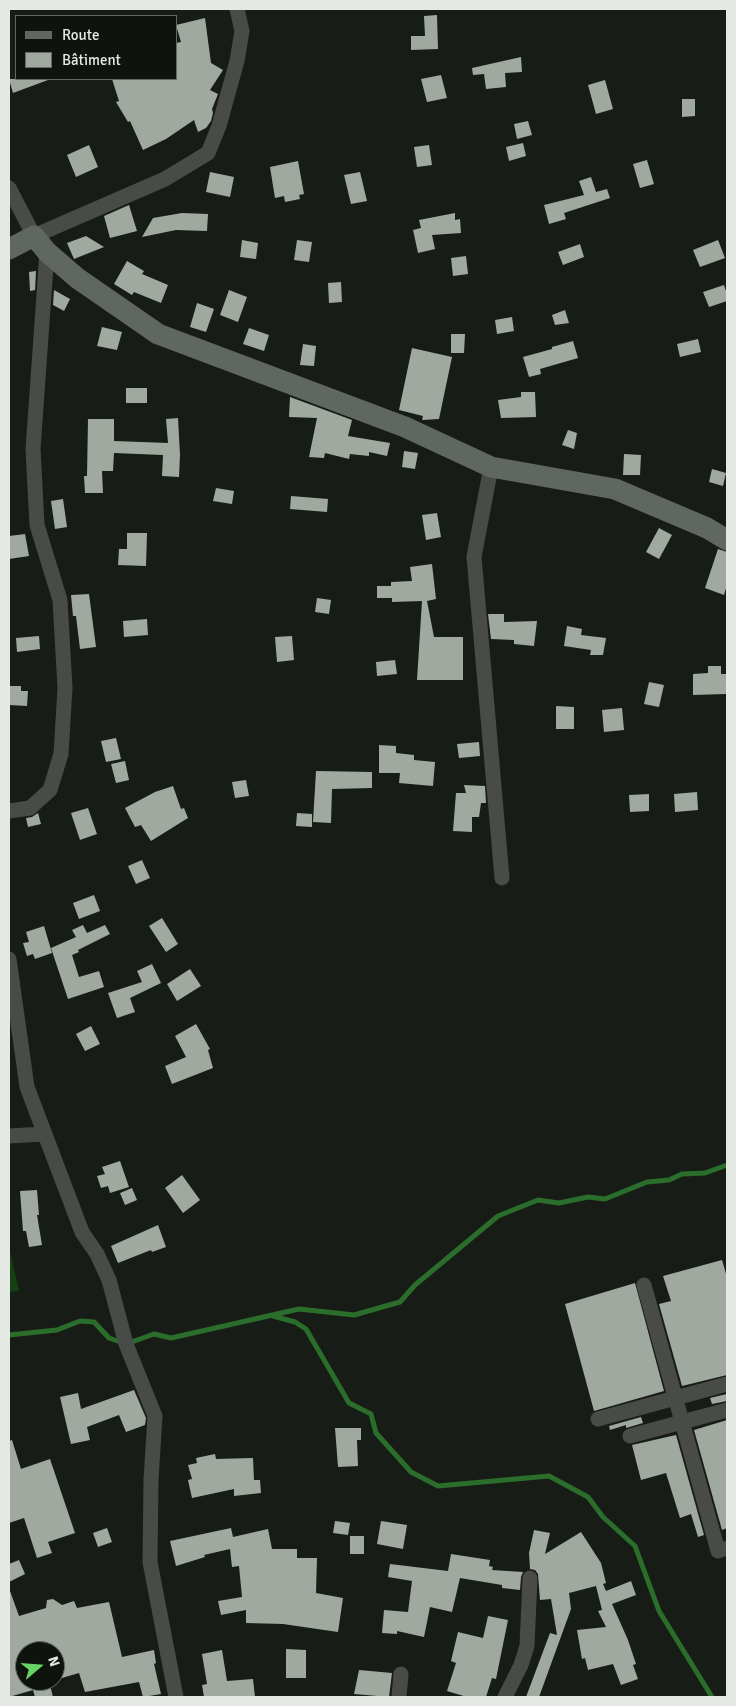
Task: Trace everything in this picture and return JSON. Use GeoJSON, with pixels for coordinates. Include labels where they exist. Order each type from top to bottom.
{"type":"FeatureCollection","features":[{"type":"Feature","properties":{"kind":"street"},"geometry":{"type":"LineString","coordinates":[[9,249],[41,244],[166,179],[208,153],[219,126],[237,61],[242,31],[237,9]]}},
{"type":"Feature","properties":{"kind":"street"},"geometry":{"type":"LineString","coordinates":[[9,188],[41,244],[77,278],[158,334],[406,427],[492,468],[614,489],[707,528],[727,540]]}},
{"type":"Feature","properties":{"kind":"street"},"geometry":{"type":"LineString","coordinates":[[9,811],[30,808],[50,790],[62,754],[65,688],[60,600],[37,525],[33,449],[41,244]]}},
{"type":"Feature","properties":{"kind":"street"},"geometry":{"type":"LineString","coordinates":[[492,468],[474,557],[502,878]]}},
{"type":"Feature","properties":{"kind":"street"},"geometry":{"type":"LineString","coordinates":[[9,959],[27,1087],[82,1232],[97,1254],[109,1280],[126,1344],[155,1416],[151,1480],[150,1562],[176,1697]]}},
{"type":"Feature","properties":{"kind":"street"},"geometry":{"type":"LineString","coordinates":[[9,1136],[44,1134]]}},
{"type":"Feature","properties":{"kind":"street"},"geometry":{"type":"LineString","coordinates":[[644,1285],[718,1551],[727,1548]]}},
{"type":"Feature","properties":{"kind":"street"},"geometry":{"type":"LineString","coordinates":[[598,1419],[727,1384]]}},
{"type":"Feature","properties":{"kind":"street"},"geometry":{"type":"LineString","coordinates":[[630,1436],[727,1410]]}},
{"type":"Feature","properties":{"kind":"street"},"geometry":{"type":"LineString","coordinates":[[504,1697],[521,1664],[527,1646],[530,1578]]}},
{"type":"Feature","properties":{"kind":"street"},"geometry":{"type":"LineString","coordinates":[[399,1697],[401,1674]]}},
{"type":"Feature","properties":{"kind":"green space"},"geometry":{"type":"Polygon","coordinates":[[[9,1247],[19,1291],[9,1292],[9,1247]]]}},
{"type":"Feature","properties":{"kind":"building"},"geometry":{"type":"Polygon","coordinates":[[[437,15],[438,49],[411,50],[411,36],[425,36],[424,16],[437,15]]]}},
{"type":"Feature","properties":{"kind":"building"},"geometry":{"type":"Polygon","coordinates":[[[205,18],[211,63],[223,70],[210,90],[218,94],[212,109],[211,121],[206,128],[198,132],[194,120],[166,139],[143,150],[130,121],[128,122],[116,102],[119,101],[112,80],[178,80],[178,43],[181,42],[178,25],[205,18]]]}},
{"type":"Feature","properties":{"kind":"building"},"geometry":{"type":"Polygon","coordinates":[[[521,57],[522,72],[505,73],[506,87],[486,89],[484,74],[473,75],[472,68],[521,57]]]}},
{"type":"Feature","properties":{"kind":"building"},"geometry":{"type":"Polygon","coordinates":[[[441,75],[447,98],[427,102],[421,79],[441,75]]]}},
{"type":"Feature","properties":{"kind":"building"},"geometry":{"type":"Polygon","coordinates":[[[9,79],[48,80],[13,93],[9,79]]]}},
{"type":"Feature","properties":{"kind":"building"},"geometry":{"type":"Polygon","coordinates":[[[605,80],[613,109],[596,114],[588,85],[605,80]]]}},
{"type":"Feature","properties":{"kind":"building"},"geometry":{"type":"Polygon","coordinates":[[[682,99],[695,99],[695,116],[682,117],[682,99]]]}},
{"type":"Feature","properties":{"kind":"building"},"geometry":{"type":"Polygon","coordinates":[[[528,121],[532,135],[517,139],[514,124],[528,121]]]}},
{"type":"Feature","properties":{"kind":"building"},"geometry":{"type":"Polygon","coordinates":[[[523,143],[526,156],[509,161],[506,147],[523,143]]]}},
{"type":"Feature","properties":{"kind":"building"},"geometry":{"type":"Polygon","coordinates":[[[89,145],[98,167],[76,177],[67,155],[89,145]]]}},
{"type":"Feature","properties":{"kind":"building"},"geometry":{"type":"Polygon","coordinates":[[[429,145],[432,165],[417,167],[414,147],[429,145]]]}},
{"type":"Feature","properties":{"kind":"building"},"geometry":{"type":"Polygon","coordinates":[[[647,160],[654,184],[640,188],[633,164],[647,160]]]}},
{"type":"Feature","properties":{"kind":"building"},"geometry":{"type":"Polygon","coordinates":[[[298,161],[304,194],[299,195],[300,199],[285,202],[284,196],[275,198],[270,167],[298,161]]]}},
{"type":"Feature","properties":{"kind":"building"},"geometry":{"type":"Polygon","coordinates":[[[210,172],[234,177],[230,197],[206,192],[210,172]]]}},
{"type":"Feature","properties":{"kind":"building"},"geometry":{"type":"Polygon","coordinates":[[[360,172],[367,201],[351,204],[344,175],[360,172]]]}},
{"type":"Feature","properties":{"kind":"building"},"geometry":{"type":"Polygon","coordinates":[[[591,177],[596,192],[607,189],[610,198],[564,213],[566,219],[549,224],[544,205],[584,195],[579,181],[591,177]]]}},
{"type":"Feature","properties":{"kind":"building"},"geometry":{"type":"Polygon","coordinates":[[[129,205],[137,231],[110,238],[104,216],[129,205]]]}},
{"type":"Feature","properties":{"kind":"building"},"geometry":{"type":"Polygon","coordinates":[[[182,213],[208,214],[207,231],[176,230],[142,237],[153,218],[182,213]]]}},
{"type":"Feature","properties":{"kind":"building"},"geometry":{"type":"Polygon","coordinates":[[[455,213],[455,220],[460,219],[461,233],[432,235],[435,249],[418,253],[413,230],[421,228],[419,220],[455,213]]]}},
{"type":"Feature","properties":{"kind":"building"},"geometry":{"type":"Polygon","coordinates":[[[86,236],[104,247],[74,259],[67,243],[86,236]]]}},
{"type":"Feature","properties":{"kind":"building"},"geometry":{"type":"Polygon","coordinates":[[[242,240],[258,243],[256,259],[240,257],[242,240]]]}},
{"type":"Feature","properties":{"kind":"building"},"geometry":{"type":"Polygon","coordinates":[[[297,240],[312,242],[309,262],[294,260],[297,240]]]}},
{"type":"Feature","properties":{"kind":"building"},"geometry":{"type":"Polygon","coordinates":[[[718,240],[725,258],[700,267],[693,250],[718,240]]]}},
{"type":"Feature","properties":{"kind":"building"},"geometry":{"type":"Polygon","coordinates":[[[580,244],[584,257],[563,265],[558,252],[580,244]]]}},
{"type":"Feature","properties":{"kind":"building"},"geometry":{"type":"Polygon","coordinates":[[[466,256],[468,274],[453,276],[451,258],[466,256]]]}},
{"type":"Feature","properties":{"kind":"building"},"geometry":{"type":"Polygon","coordinates":[[[127,261],[144,271],[142,274],[168,285],[161,303],[134,292],[132,295],[114,284],[127,261]]]}},
{"type":"Feature","properties":{"kind":"building"},"geometry":{"type":"Polygon","coordinates":[[[36,271],[35,290],[30,291],[29,272],[36,271]]]}},
{"type":"Feature","properties":{"kind":"building"},"geometry":{"type":"Polygon","coordinates":[[[341,282],[342,302],[329,303],[328,283],[341,282]]]}},
{"type":"Feature","properties":{"kind":"building"},"geometry":{"type":"Polygon","coordinates":[[[724,285],[727,301],[709,307],[703,292],[724,285]]]}},
{"type":"Feature","properties":{"kind":"building"},"geometry":{"type":"Polygon","coordinates":[[[54,290],[70,299],[64,311],[53,305],[54,290]]]}},
{"type":"Feature","properties":{"kind":"building"},"geometry":{"type":"Polygon","coordinates":[[[229,290],[247,297],[238,322],[220,315],[229,290]]]}},
{"type":"Feature","properties":{"kind":"building"},"geometry":{"type":"Polygon","coordinates":[[[197,303],[214,309],[206,332],[190,327],[197,303]]]}},
{"type":"Feature","properties":{"kind":"building"},"geometry":{"type":"Polygon","coordinates":[[[565,310],[569,323],[555,325],[552,315],[565,310]]]}},
{"type":"Feature","properties":{"kind":"building"},"geometry":{"type":"Polygon","coordinates":[[[512,317],[514,331],[497,334],[495,320],[512,317]]]}},
{"type":"Feature","properties":{"kind":"building"},"geometry":{"type":"Polygon","coordinates":[[[102,327],[122,332],[117,350],[97,346],[102,327]]]}},
{"type":"Feature","properties":{"kind":"building"},"geometry":{"type":"Polygon","coordinates":[[[249,328],[269,335],[264,351],[243,344],[249,328]]]}},
{"type":"Feature","properties":{"kind":"building"},"geometry":{"type":"Polygon","coordinates":[[[451,334],[465,334],[464,353],[451,353],[451,334]]]}},
{"type":"Feature","properties":{"kind":"building"},"geometry":{"type":"Polygon","coordinates":[[[698,339],[701,352],[680,357],[677,344],[698,339]]]}},
{"type":"Feature","properties":{"kind":"building"},"geometry":{"type":"Polygon","coordinates":[[[573,341],[578,358],[540,369],[541,374],[529,377],[523,357],[573,341]]]}},
{"type":"Feature","properties":{"kind":"building"},"geometry":{"type":"Polygon","coordinates":[[[303,344],[316,346],[314,366],[300,365],[303,344]]]}},
{"type":"Feature","properties":{"kind":"building"},"geometry":{"type":"Polygon","coordinates":[[[412,348],[452,357],[439,419],[422,420],[423,416],[399,410],[412,348]]]}},
{"type":"Feature","properties":{"kind":"building"},"geometry":{"type":"Polygon","coordinates":[[[126,388],[147,388],[147,403],[126,403],[126,388]]]}},
{"type":"Feature","properties":{"kind":"building"},"geometry":{"type":"Polygon","coordinates":[[[521,392],[535,392],[536,417],[501,418],[498,400],[521,397],[521,392]]]}},
{"type":"Feature","properties":{"kind":"building"},"geometry":{"type":"Polygon","coordinates":[[[290,397],[352,420],[348,436],[390,443],[387,456],[369,452],[369,456],[350,454],[349,459],[325,453],[324,458],[309,457],[317,418],[289,417],[290,397]]]}},
{"type":"Feature","properties":{"kind":"building"},"geometry":{"type":"Polygon","coordinates":[[[178,418],[179,477],[162,476],[163,455],[114,453],[113,471],[102,471],[103,493],[85,493],[84,476],[87,476],[88,419],[114,419],[114,441],[168,443],[166,419],[178,418]]]}},
{"type":"Feature","properties":{"kind":"building"},"geometry":{"type":"Polygon","coordinates":[[[568,430],[577,433],[574,449],[562,445],[568,430]]]}},
{"type":"Feature","properties":{"kind":"building"},"geometry":{"type":"Polygon","coordinates":[[[404,451],[418,453],[415,469],[402,467],[404,451]]]}},
{"type":"Feature","properties":{"kind":"building"},"geometry":{"type":"Polygon","coordinates":[[[624,454],[641,455],[640,475],[623,475],[624,454]]]}},
{"type":"Feature","properties":{"kind":"building"},"geometry":{"type":"Polygon","coordinates":[[[712,469],[726,473],[723,486],[709,482],[712,469]]]}},
{"type":"Feature","properties":{"kind":"building"},"geometry":{"type":"Polygon","coordinates":[[[216,488],[234,491],[232,504],[213,501],[216,488]]]}},
{"type":"Feature","properties":{"kind":"building"},"geometry":{"type":"Polygon","coordinates":[[[291,496],[328,499],[327,512],[290,509],[291,496]]]}},
{"type":"Feature","properties":{"kind":"building"},"geometry":{"type":"Polygon","coordinates":[[[63,499],[67,527],[55,529],[51,501],[63,499]]]}},
{"type":"Feature","properties":{"kind":"building"},"geometry":{"type":"Polygon","coordinates":[[[437,513],[441,537],[426,540],[422,515],[437,513]]]}},
{"type":"Feature","properties":{"kind":"building"},"geometry":{"type":"Polygon","coordinates":[[[659,528],[672,535],[659,559],[646,552],[659,528]]]}},
{"type":"Feature","properties":{"kind":"building"},"geometry":{"type":"Polygon","coordinates":[[[127,533],[147,533],[146,566],[118,565],[119,549],[127,549],[127,533]]]}},
{"type":"Feature","properties":{"kind":"building"},"geometry":{"type":"Polygon","coordinates":[[[25,534],[29,556],[9,559],[9,536],[25,534]]]}},
{"type":"Feature","properties":{"kind":"building"},"geometry":{"type":"Polygon","coordinates":[[[718,549],[727,552],[727,585],[724,595],[705,588],[718,549]]]}},
{"type":"Feature","properties":{"kind":"building"},"geometry":{"type":"Polygon","coordinates":[[[432,564],[436,599],[427,601],[434,637],[463,637],[463,680],[417,680],[422,601],[392,602],[392,598],[377,598],[377,586],[391,586],[391,582],[412,581],[410,567],[432,564]]]}},
{"type":"Feature","properties":{"kind":"building"},"geometry":{"type":"Polygon","coordinates":[[[89,594],[96,647],[80,649],[71,595],[89,594]]]}},
{"type":"Feature","properties":{"kind":"building"},"geometry":{"type":"Polygon","coordinates":[[[317,598],[331,600],[329,614],[315,612],[317,598]]]}},
{"type":"Feature","properties":{"kind":"building"},"geometry":{"type":"Polygon","coordinates":[[[488,614],[504,614],[504,622],[537,621],[534,646],[514,644],[514,640],[491,639],[488,614]]]}},
{"type":"Feature","properties":{"kind":"building"},"geometry":{"type":"Polygon","coordinates":[[[147,619],[148,635],[124,637],[123,621],[147,619]]]}},
{"type":"Feature","properties":{"kind":"building"},"geometry":{"type":"Polygon","coordinates":[[[567,626],[582,629],[581,635],[606,638],[603,655],[590,655],[591,650],[564,646],[567,626]]]}},
{"type":"Feature","properties":{"kind":"building"},"geometry":{"type":"Polygon","coordinates":[[[39,636],[40,649],[17,652],[16,638],[39,636]]]}},
{"type":"Feature","properties":{"kind":"building"},"geometry":{"type":"Polygon","coordinates":[[[292,636],[294,660],[277,662],[275,637],[292,636]]]}},
{"type":"Feature","properties":{"kind":"building"},"geometry":{"type":"Polygon","coordinates":[[[395,660],[397,674],[377,676],[376,662],[395,660]]]}},
{"type":"Feature","properties":{"kind":"building"},"geometry":{"type":"Polygon","coordinates":[[[708,666],[721,666],[721,674],[726,674],[726,694],[693,695],[693,674],[708,673],[708,666]]]}},
{"type":"Feature","properties":{"kind":"building"},"geometry":{"type":"Polygon","coordinates":[[[649,682],[664,685],[659,707],[644,704],[649,682]]]}},
{"type":"Feature","properties":{"kind":"building"},"geometry":{"type":"Polygon","coordinates":[[[9,686],[21,686],[21,691],[28,691],[27,706],[9,705],[9,686]]]}},
{"type":"Feature","properties":{"kind":"building"},"geometry":{"type":"Polygon","coordinates":[[[556,706],[574,707],[574,729],[556,729],[556,706]]]}},
{"type":"Feature","properties":{"kind":"building"},"geometry":{"type":"Polygon","coordinates":[[[622,708],[624,730],[604,732],[602,710],[622,708]]]}},
{"type":"Feature","properties":{"kind":"building"},"geometry":{"type":"Polygon","coordinates":[[[116,738],[121,759],[106,762],[101,741],[116,738]]]}},
{"type":"Feature","properties":{"kind":"building"},"geometry":{"type":"Polygon","coordinates":[[[479,742],[480,756],[459,758],[457,744],[479,742]]]}},
{"type":"Feature","properties":{"kind":"building"},"geometry":{"type":"Polygon","coordinates":[[[379,745],[396,746],[396,753],[414,755],[414,760],[435,762],[433,786],[399,783],[400,773],[379,773],[379,745]]]}},
{"type":"Feature","properties":{"kind":"building"},"geometry":{"type":"Polygon","coordinates":[[[125,761],[129,780],[116,783],[111,764],[125,761]]]}},
{"type":"Feature","properties":{"kind":"building"},"geometry":{"type":"Polygon","coordinates":[[[316,771],[372,772],[372,788],[332,789],[331,823],[313,822],[316,771]]]}},
{"type":"Feature","properties":{"kind":"building"},"geometry":{"type":"Polygon","coordinates":[[[246,780],[249,796],[235,798],[232,782],[246,780]]]}},
{"type":"Feature","properties":{"kind":"building"},"geometry":{"type":"Polygon","coordinates":[[[464,785],[485,786],[486,803],[481,803],[479,817],[472,817],[472,832],[453,831],[456,793],[466,793],[464,785]]]}},
{"type":"Feature","properties":{"kind":"building"},"geometry":{"type":"Polygon","coordinates":[[[173,786],[181,809],[184,808],[188,818],[151,841],[141,825],[135,827],[125,808],[155,792],[173,786]]]}},
{"type":"Feature","properties":{"kind":"building"},"geometry":{"type":"Polygon","coordinates":[[[697,792],[698,810],[675,812],[674,794],[697,792]]]}},
{"type":"Feature","properties":{"kind":"building"},"geometry":{"type":"Polygon","coordinates":[[[649,794],[649,811],[630,812],[629,795],[649,794]]]}},
{"type":"Feature","properties":{"kind":"building"},"geometry":{"type":"Polygon","coordinates":[[[88,808],[97,834],[80,840],[71,813],[88,808]]]}},
{"type":"Feature","properties":{"kind":"building"},"geometry":{"type":"Polygon","coordinates":[[[38,813],[41,824],[28,827],[26,818],[38,813]]]}},
{"type":"Feature","properties":{"kind":"building"},"geometry":{"type":"Polygon","coordinates":[[[297,813],[312,814],[312,827],[296,826],[297,813]]]}},
{"type":"Feature","properties":{"kind":"building"},"geometry":{"type":"Polygon","coordinates":[[[142,860],[150,878],[136,884],[128,866],[142,860]]]}},
{"type":"Feature","properties":{"kind":"building"},"geometry":{"type":"Polygon","coordinates":[[[94,895],[100,911],[79,919],[73,903],[94,895]]]}},
{"type":"Feature","properties":{"kind":"building"},"geometry":{"type":"Polygon","coordinates":[[[162,918],[178,944],[166,952],[149,926],[162,918]]]}},
{"type":"Feature","properties":{"kind":"building"},"geometry":{"type":"Polygon","coordinates":[[[83,925],[87,933],[105,925],[110,934],[72,955],[79,977],[99,971],[104,987],[68,999],[51,948],[76,937],[72,930],[83,925]]]}},
{"type":"Feature","properties":{"kind":"building"},"geometry":{"type":"Polygon","coordinates":[[[44,926],[52,953],[35,959],[33,954],[27,956],[23,943],[29,942],[26,932],[44,926]]]}},
{"type":"Feature","properties":{"kind":"building"},"geometry":{"type":"Polygon","coordinates":[[[152,964],[161,983],[130,998],[135,1012],[117,1018],[108,993],[142,982],[137,971],[152,964]]]}},
{"type":"Feature","properties":{"kind":"building"},"geometry":{"type":"Polygon","coordinates":[[[190,969],[201,986],[177,1001],[167,984],[190,969]]]}},
{"type":"Feature","properties":{"kind":"building"},"geometry":{"type":"Polygon","coordinates":[[[196,1024],[210,1049],[208,1050],[213,1068],[172,1084],[165,1066],[186,1057],[175,1036],[196,1024]]]}},
{"type":"Feature","properties":{"kind":"building"},"geometry":{"type":"Polygon","coordinates":[[[91,1026],[100,1044],[85,1051],[76,1034],[91,1026]]]}},
{"type":"Feature","properties":{"kind":"building"},"geometry":{"type":"Polygon","coordinates":[[[120,1161],[129,1187],[110,1193],[108,1186],[101,1188],[97,1176],[105,1174],[102,1167],[120,1161]]]}},
{"type":"Feature","properties":{"kind":"building"},"geometry":{"type":"Polygon","coordinates":[[[182,1175],[200,1200],[183,1213],[165,1188],[182,1175]]]}},
{"type":"Feature","properties":{"kind":"building"},"geometry":{"type":"Polygon","coordinates":[[[132,1188],[137,1200],[125,1205],[120,1193],[132,1188]]]}},
{"type":"Feature","properties":{"kind":"building"},"geometry":{"type":"Polygon","coordinates":[[[37,1190],[39,1215],[37,1215],[42,1245],[29,1247],[26,1231],[23,1231],[20,1191],[37,1190]]]}},
{"type":"Feature","properties":{"kind":"building"},"geometry":{"type":"Polygon","coordinates":[[[158,1225],[166,1247],[152,1252],[151,1250],[118,1263],[111,1246],[158,1225]]]}},
{"type":"Feature","properties":{"kind":"building"},"geometry":{"type":"Polygon","coordinates":[[[722,1260],[727,1277],[727,1375],[682,1386],[659,1304],[671,1301],[663,1276],[722,1260]]]}},
{"type":"Feature","properties":{"kind":"building"},"geometry":{"type":"Polygon","coordinates":[[[635,1283],[664,1391],[594,1411],[565,1304],[635,1283]]]}},
{"type":"Feature","properties":{"kind":"building"},"geometry":{"type":"Polygon","coordinates":[[[134,1390],[146,1418],[145,1425],[126,1432],[119,1415],[87,1427],[90,1440],[71,1444],[60,1397],[78,1393],[81,1409],[134,1390]]]}},
{"type":"Feature","properties":{"kind":"building"},"geometry":{"type":"Polygon","coordinates":[[[727,1394],[727,1401],[712,1404],[710,1398],[727,1394]]]}},
{"type":"Feature","properties":{"kind":"building"},"geometry":{"type":"Polygon","coordinates":[[[641,1417],[643,1423],[626,1428],[626,1425],[610,1430],[609,1426],[641,1417]]]}},
{"type":"Feature","properties":{"kind":"building"},"geometry":{"type":"Polygon","coordinates":[[[727,1420],[727,1528],[722,1530],[694,1430],[727,1420]]]}},
{"type":"Feature","properties":{"kind":"building"},"geometry":{"type":"Polygon","coordinates":[[[335,1428],[361,1428],[361,1440],[357,1440],[358,1466],[338,1467],[335,1428]]]}},
{"type":"Feature","properties":{"kind":"building"},"geometry":{"type":"Polygon","coordinates":[[[676,1435],[704,1535],[698,1537],[691,1514],[680,1518],[666,1473],[641,1480],[632,1445],[676,1435]]]}},
{"type":"Feature","properties":{"kind":"building"},"geometry":{"type":"Polygon","coordinates":[[[12,1440],[21,1469],[50,1459],[75,1533],[48,1542],[52,1553],[37,1558],[24,1518],[9,1523],[9,1441],[12,1440]]]}},
{"type":"Feature","properties":{"kind":"building"},"geometry":{"type":"Polygon","coordinates":[[[215,1454],[216,1459],[253,1458],[254,1480],[260,1480],[261,1493],[234,1496],[234,1489],[192,1498],[188,1480],[192,1479],[188,1465],[197,1463],[196,1458],[215,1454]]]}},
{"type":"Feature","properties":{"kind":"building"},"geometry":{"type":"Polygon","coordinates":[[[335,1521],[350,1523],[348,1535],[333,1533],[335,1521]]]}},
{"type":"Feature","properties":{"kind":"building"},"geometry":{"type":"Polygon","coordinates":[[[381,1521],[407,1525],[403,1549],[377,1544],[381,1521]]]}},
{"type":"Feature","properties":{"kind":"building"},"geometry":{"type":"Polygon","coordinates":[[[107,1528],[112,1542],[98,1547],[93,1533],[107,1528]]]}},
{"type":"Feature","properties":{"kind":"building"},"geometry":{"type":"Polygon","coordinates":[[[231,1528],[233,1537],[268,1529],[272,1549],[297,1549],[297,1558],[317,1558],[316,1593],[343,1598],[338,1632],[283,1624],[246,1623],[246,1610],[221,1615],[218,1601],[242,1597],[239,1566],[232,1567],[230,1549],[204,1555],[205,1557],[176,1566],[170,1541],[231,1528]]]}},
{"type":"Feature","properties":{"kind":"building"},"geometry":{"type":"Polygon","coordinates":[[[534,1530],[550,1533],[545,1554],[581,1532],[601,1563],[606,1583],[603,1584],[606,1591],[631,1581],[636,1595],[612,1604],[628,1640],[636,1664],[633,1665],[638,1679],[621,1685],[613,1664],[588,1670],[585,1658],[582,1659],[577,1630],[606,1627],[598,1611],[602,1610],[596,1586],[569,1593],[571,1609],[539,1697],[526,1697],[550,1633],[557,1635],[551,1599],[540,1600],[538,1574],[535,1570],[530,1569],[529,1553],[534,1530]]]}},
{"type":"Feature","properties":{"kind":"building"},"geometry":{"type":"Polygon","coordinates":[[[350,1536],[364,1536],[364,1554],[350,1554],[350,1536]]]}},
{"type":"Feature","properties":{"kind":"building"},"geometry":{"type":"Polygon","coordinates":[[[451,1554],[490,1560],[489,1566],[493,1567],[492,1570],[523,1572],[520,1590],[502,1588],[502,1585],[460,1578],[452,1612],[430,1607],[424,1637],[397,1631],[397,1634],[382,1633],[384,1610],[408,1612],[412,1581],[388,1577],[390,1564],[448,1571],[451,1554]]]}},
{"type":"Feature","properties":{"kind":"building"},"geometry":{"type":"Polygon","coordinates":[[[19,1560],[25,1574],[9,1582],[9,1564],[19,1560]]]}},
{"type":"Feature","properties":{"kind":"building"},"geometry":{"type":"Polygon","coordinates":[[[9,1592],[19,1616],[46,1608],[47,1600],[53,1599],[62,1605],[74,1601],[77,1608],[109,1602],[122,1657],[154,1650],[156,1663],[154,1664],[161,1694],[143,1697],[139,1682],[85,1692],[79,1673],[65,1677],[65,1641],[15,1641],[15,1691],[30,1691],[9,1697],[9,1592]]]}},
{"type":"Feature","properties":{"kind":"building"},"geometry":{"type":"Polygon","coordinates":[[[488,1616],[508,1620],[496,1679],[492,1678],[486,1697],[467,1697],[447,1691],[456,1663],[451,1661],[458,1632],[483,1638],[488,1616]]]}},
{"type":"Feature","properties":{"kind":"building"},"geometry":{"type":"Polygon","coordinates":[[[286,1649],[306,1650],[306,1678],[286,1678],[286,1649]]]}},
{"type":"Feature","properties":{"kind":"building"},"geometry":{"type":"Polygon","coordinates":[[[222,1650],[227,1681],[253,1679],[255,1697],[204,1697],[202,1685],[207,1684],[202,1654],[222,1650]]]}},
{"type":"Feature","properties":{"kind":"building"},"geometry":{"type":"Polygon","coordinates":[[[359,1670],[392,1673],[389,1697],[354,1694],[359,1670]]]}},
{"type":"Feature","properties":{"kind":"building"},"geometry":{"type":"Polygon","coordinates":[[[33,1691],[52,1691],[53,1697],[35,1697],[33,1691]]]}},
{"type":"Feature","properties":{"kind":"waterway"},"geometry":{"type":"LineString","coordinates":[[9,1335],[57,1330],[80,1321],[94,1322],[109,1338],[126,1344],[154,1334],[171,1338],[299,1309],[354,1315],[400,1302],[415,1285],[498,1216],[538,1200],[559,1203],[588,1197],[605,1199],[647,1182],[669,1180],[682,1174],[705,1173],[727,1165]]}},
{"type":"Feature","properties":{"kind":"waterway"},"geometry":{"type":"LineString","coordinates":[[273,1316],[295,1322],[306,1329],[349,1403],[371,1414],[376,1433],[411,1472],[438,1486],[549,1476],[588,1497],[603,1517],[635,1546],[659,1611],[712,1697]]}}]}
